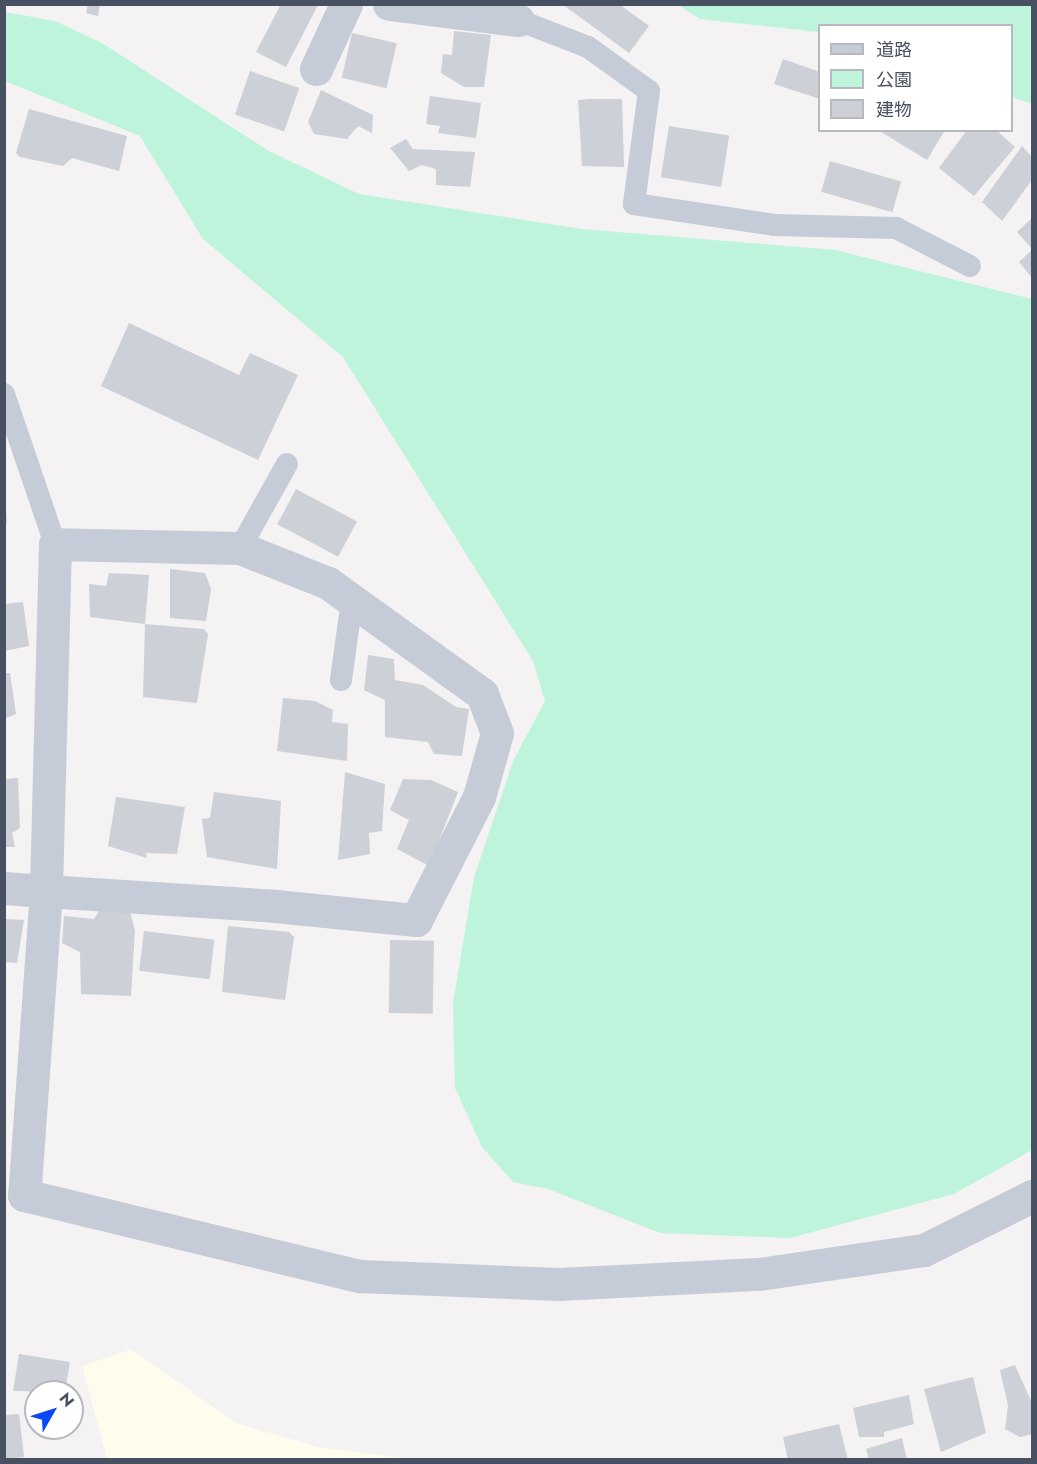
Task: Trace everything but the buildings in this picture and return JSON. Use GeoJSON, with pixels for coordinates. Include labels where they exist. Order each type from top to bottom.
{"type":"FeatureCollection","features":[{"type":"Feature","properties":{"kind":"street"},"geometry":{"type":"LineString","coordinates":[[316,69],[345,4]]}},
{"type":"Feature","properties":{"kind":"street"},"geometry":{"type":"LineString","coordinates":[[389,4],[518,20]]}},
{"type":"Feature","properties":{"kind":"street"},"geometry":{"type":"LineString","coordinates":[[4,888],[46,891],[416,920],[479,797],[497,733],[482,694],[328,583],[240,548],[55,544],[46,891],[24,1196],[360,1276],[559,1284],[759,1274],[924,1250],[1032,1196]]}},
{"type":"Feature","properties":{"kind":"lane"},"geometry":{"type":"LineString","coordinates":[[518,20],[588,46],[649,91],[634,204],[774,225],[896,228],[970,267]]}},
{"type":"Feature","properties":{"kind":"lane"},"geometry":{"type":"LineString","coordinates":[[4,394],[55,544]]}},
{"type":"Feature","properties":{"kind":"lane"},"geometry":{"type":"LineString","coordinates":[[240,548],[287,464]]}},
{"type":"Feature","properties":{"kind":"lane"},"geometry":{"type":"LineString","coordinates":[[341,680],[352,600]]}},
{"type":"Feature","properties":{"kind":"shaded area"},"geometry":{"type":"Polygon","coordinates":[[[131,1349],[236,1423],[318,1447],[409,1459],[107,1459],[82,1366],[131,1349]]]}},
{"type":"Feature","properties":{"kind":"green space"},"geometry":{"type":"Polygon","coordinates":[[[678,5],[1032,5],[1032,104],[1013,97],[1013,24],[818,24],[818,32],[700,19],[678,5]]]}},
{"type":"Feature","properties":{"kind":"green space"},"geometry":{"type":"Polygon","coordinates":[[[5,12],[55,21],[102,43],[267,150],[359,194],[581,229],[835,250],[1032,299],[1032,1150],[954,1194],[790,1238],[660,1233],[548,1189],[513,1182],[482,1147],[455,1088],[453,1003],[474,877],[513,761],[545,701],[533,661],[343,357],[203,239],[140,136],[5,81],[5,12]]]}}]}
